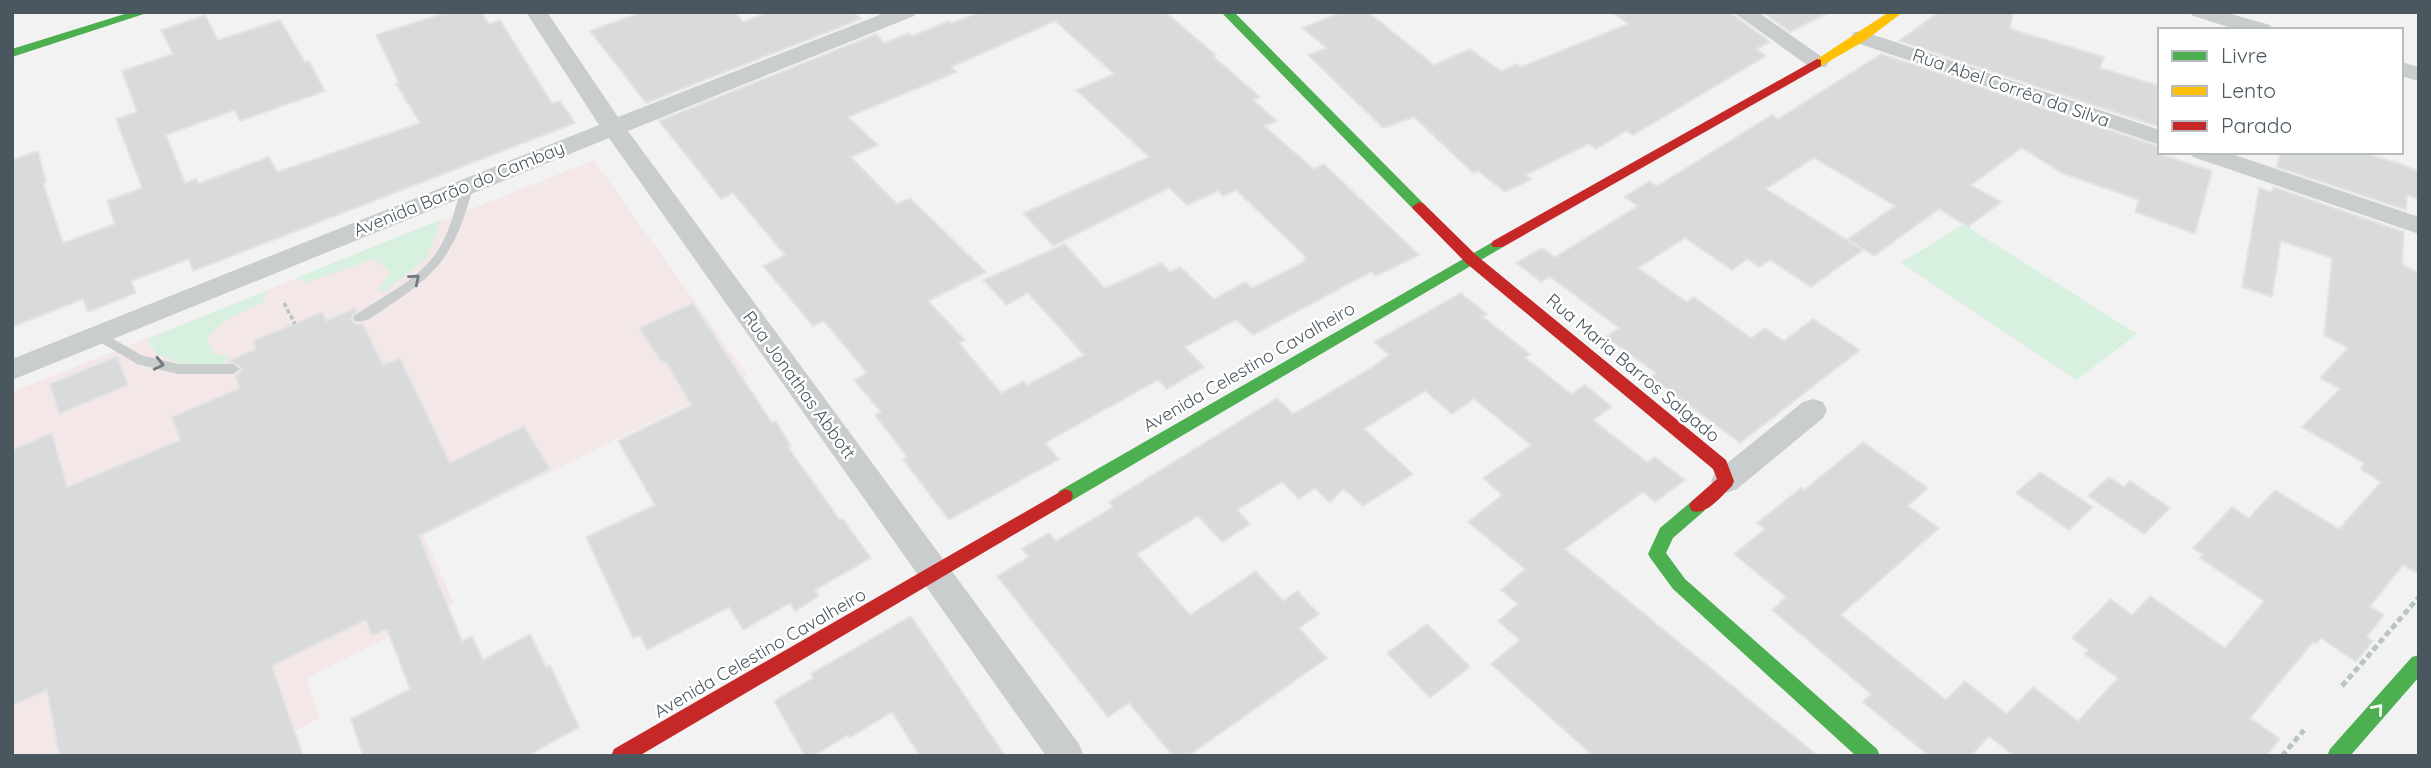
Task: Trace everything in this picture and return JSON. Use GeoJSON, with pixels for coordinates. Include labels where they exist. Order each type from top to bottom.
{"type":"FeatureCollection","features":[{"type":"Feature","properties":{"kind":"street"},"geometry":{"type":"LineString","coordinates":[[12,53],[144,12]]}},
{"type":"Feature","properties":{"kind":"street","name":"Rua Jonathas Abbott"},"geometry":{"type":"LineString","coordinates":[[536,12],[613,128],[1067,756]]}},
{"type":"Feature","properties":{"kind":"street","name":"Avenida Barão do Cambay"},"geometry":{"type":"LineString","coordinates":[[12,370],[468,185],[907,12]]}},
{"type":"Feature","properties":{"kind":"street","name":"Rua Maria Barros Salgado"},"geometry":{"type":"LineString","coordinates":[[1227,12],[1471,258],[1720,465],[1726,481]]}},
{"type":"Feature","properties":{"kind":"street"},"geometry":{"type":"LineString","coordinates":[[1743,12],[1818,62]]}},
{"type":"Feature","properties":{"kind":"street","name":"Avenida Celestino Cavalheiro"},"geometry":{"type":"LineString","coordinates":[[621,756],[1471,258],[1862,37],[1897,12]]}},
{"type":"Feature","properties":{"kind":"street"},"geometry":{"type":"LineString","coordinates":[[2200,12],[2255,28]]}},
{"type":"Feature","properties":{"kind":"street","name":"Rua Abel Corrêa da Silva"},"geometry":{"type":"LineString","coordinates":[[1862,37],[2158,137]]}},
{"type":"Feature","properties":{"kind":"street"},"geometry":{"type":"LineString","coordinates":[[2207,154],[2419,226]]}},
{"type":"Feature","properties":{"kind":"street"},"geometry":{"type":"LineString","coordinates":[[1813,410],[1666,533],[1657,554],[1679,584],[1870,756]]}},
{"type":"Feature","properties":{"kind":"street"},"geometry":{"type":"LineString","coordinates":[[2337,756],[2419,663]]}},
{"type":"Feature","properties":{"kind":"lane"},"geometry":{"type":"LineString","coordinates":[[360,318],[412,282],[441,256],[455,227],[468,185]]}},
{"type":"Feature","properties":{"kind":"lane"},"geometry":{"type":"LineString","coordinates":[[98,335],[137,359],[178,369],[233,369]]}},
{"type":"Feature","properties":{"kind":"path"},"geometry":{"type":"LineString","coordinates":[[284,303],[295,324]]}},
{"type":"Feature","properties":{"kind":"path"},"geometry":{"type":"LineString","coordinates":[[2337,692],[2419,597]]}},
{"type":"Feature","properties":{"kind":"path"},"geometry":{"type":"LineString","coordinates":[[2282,756],[2309,724]]}},
{"type":"Feature","properties":{"kind":"shaded area"},"geometry":{"type":"Polygon","coordinates":[[[594,160],[747,375],[423,535],[454,603],[306,679],[320,718],[248,756],[12,756],[12,392],[594,160]]]}},
{"type":"Feature","properties":{"kind":"green space"},"geometry":{"type":"Polygon","coordinates":[[[442,219],[427,258],[384,292],[378,291],[390,271],[373,259],[308,282],[296,278],[442,219]]]}},
{"type":"Feature","properties":{"kind":"green space"},"geometry":{"type":"Polygon","coordinates":[[[1963,224],[2137,334],[2076,380],[1901,263],[1963,224]]]}},
{"type":"Feature","properties":{"kind":"green space"},"geometry":{"type":"Polygon","coordinates":[[[266,291],[263,303],[225,321],[207,340],[215,354],[231,356],[218,367],[179,363],[157,354],[147,339],[266,291]]]}},
{"type":"Feature","properties":{"kind":"building"},"geometry":{"type":"Polygon","coordinates":[[[447,12],[481,12],[489,24],[500,20],[552,103],[560,101],[575,123],[193,271],[189,259],[131,281],[136,293],[88,312],[83,299],[12,327],[12,160],[38,151],[46,182],[43,183],[63,243],[115,224],[107,201],[142,188],[116,119],[137,112],[122,71],[173,54],[161,30],[205,15],[218,40],[280,20],[305,62],[309,61],[325,91],[240,121],[235,110],[166,135],[185,183],[196,179],[198,184],[269,157],[277,172],[420,123],[396,84],[399,83],[376,35],[447,12]]]}},
{"type":"Feature","properties":{"kind":"building"},"geometry":{"type":"Polygon","coordinates":[[[642,12],[735,12],[743,22],[769,12],[854,12],[861,19],[646,103],[590,31],[642,12]]]}},
{"type":"Feature","properties":{"kind":"building"},"geometry":{"type":"Polygon","coordinates":[[[980,12],[1165,12],[1260,97],[1253,100],[1277,121],[1264,126],[1314,169],[1324,164],[1419,255],[1376,276],[1371,272],[1253,335],[1236,320],[1185,347],[1204,367],[1167,389],[1158,380],[1045,443],[1059,459],[949,520],[903,459],[907,457],[875,415],[881,412],[854,380],[867,373],[824,321],[813,326],[763,266],[785,255],[733,193],[721,199],[659,121],[876,34],[884,43],[909,33],[912,36],[949,21],[952,23],[980,12]],[[1055,21],[951,67],[957,72],[848,117],[878,145],[851,157],[897,204],[910,198],[986,272],[928,301],[965,340],[959,343],[1001,393],[1024,381],[1027,385],[1084,355],[1028,293],[1007,305],[983,280],[1065,244],[1105,288],[1161,263],[1170,272],[1180,267],[1214,299],[1245,282],[1252,288],[1306,261],[1306,257],[1236,190],[1223,196],[1218,191],[1187,205],[1169,188],[1053,246],[1023,213],[1149,157],[1076,90],[1114,74],[1055,21]]]}},
{"type":"Feature","properties":{"kind":"building"},"geometry":{"type":"Polygon","coordinates":[[[1343,12],[1368,12],[1434,65],[1470,49],[1501,71],[1517,64],[1521,67],[1628,24],[1612,12],[1730,12],[1770,42],[1756,49],[1766,56],[1633,135],[1626,131],[1596,149],[1589,144],[1526,175],[1532,179],[1505,192],[1478,171],[1473,173],[1414,117],[1383,128],[1308,55],[1327,48],[1302,28],[1343,12]]]}},
{"type":"Feature","properties":{"kind":"building"},"geometry":{"type":"Polygon","coordinates":[[[1763,12],[1830,12],[1790,32],[1763,12]]]}},
{"type":"Feature","properties":{"kind":"building"},"geometry":{"type":"Polygon","coordinates":[[[1939,12],[2013,12],[2010,29],[2104,57],[2100,68],[2158,85],[2158,126],[1899,41],[1939,12]]]}},
{"type":"Feature","properties":{"kind":"building"},"geometry":{"type":"Polygon","coordinates":[[[1881,54],[2158,146],[2158,154],[2212,171],[2195,234],[2135,212],[2139,200],[2062,173],[2022,148],[1971,185],[2001,202],[1968,227],[1939,209],[1874,256],[1848,239],[1895,206],[1814,158],[1766,189],[1863,250],[1811,287],[1770,260],[1759,267],[1747,259],[1732,270],[1685,238],[1638,268],[1687,302],[1694,297],[1751,338],[1765,328],[1784,341],[1813,319],[1860,350],[1740,443],[1651,377],[1656,373],[1606,337],[1619,328],[1550,277],[1541,282],[1516,263],[1542,248],[1555,257],[1638,206],[1624,197],[1650,181],[1657,186],[1772,115],[1778,119],[1881,54]]]}},
{"type":"Feature","properties":{"kind":"building"},"geometry":{"type":"Polygon","coordinates":[[[2280,154],[2368,154],[2419,172],[2419,199],[2407,195],[2406,210],[2277,167],[2280,154]]]}},
{"type":"Feature","properties":{"kind":"building"},"geometry":{"type":"Polygon","coordinates":[[[2273,187],[2404,232],[2402,264],[2419,273],[2419,574],[2403,565],[2370,606],[2384,615],[2367,637],[2373,641],[2356,662],[2321,638],[2316,644],[2313,642],[2250,718],[2280,739],[2266,756],[2014,756],[1989,736],[1971,756],[1929,756],[1863,702],[1871,694],[1772,610],[1786,597],[1734,554],[1765,529],[1757,523],[1801,488],[1804,490],[1863,442],[1928,488],[1908,506],[1939,528],[1841,615],[1946,700],[1965,681],[2007,714],[2033,687],[2078,721],[2118,678],[2084,654],[2088,650],[2072,638],[2111,599],[2132,615],[2150,596],[2225,648],[2264,601],[2200,558],[2203,555],[2193,548],[2232,507],[2249,518],[2275,490],[2339,529],[2381,482],[2360,469],[2364,463],[2302,427],[2340,389],[2320,378],[2348,348],[2324,335],[2332,258],[2281,241],[2272,297],[2242,287],[2259,188],[2272,192],[2273,187]]]}},
{"type":"Feature","properties":{"kind":"building"},"geometry":{"type":"Polygon","coordinates":[[[1461,293],[1487,314],[1483,317],[1530,354],[1525,357],[1571,394],[1585,385],[1612,407],[1593,420],[1647,462],[1655,457],[1685,480],[1655,502],[1643,492],[1565,549],[1818,756],[1593,756],[1491,664],[1520,640],[1498,621],[1518,604],[1501,590],[1525,569],[1468,522],[1502,495],[1483,478],[1531,445],[1474,399],[1452,414],[1425,391],[1364,429],[1413,474],[1363,506],[1343,489],[1330,503],[1315,488],[1299,499],[1282,482],[1237,510],[1250,524],[1222,542],[1198,516],[1137,554],[1190,615],[1256,571],[1283,601],[1297,591],[1319,614],[1299,628],[1327,658],[1188,756],[1173,756],[1129,703],[1108,717],[997,576],[1029,557],[1022,549],[1049,533],[1056,541],[1113,507],[1109,502],[1277,398],[1293,414],[1371,368],[1389,355],[1374,342],[1461,293]]]}},
{"type":"Feature","properties":{"kind":"building"},"geometry":{"type":"Polygon","coordinates":[[[693,303],[772,423],[776,421],[791,446],[788,447],[871,558],[815,590],[819,596],[795,611],[790,603],[743,630],[729,607],[647,650],[640,635],[633,638],[586,537],[655,505],[618,441],[691,405],[666,362],[662,363],[639,328],[693,303]]]}},
{"type":"Feature","properties":{"kind":"building"},"geometry":{"type":"Polygon","coordinates":[[[355,308],[351,319],[355,324],[363,324],[383,365],[400,358],[450,463],[524,426],[550,469],[419,536],[462,641],[472,636],[483,660],[530,634],[546,667],[550,665],[579,727],[528,756],[363,756],[351,719],[410,689],[387,629],[372,636],[366,620],[272,666],[303,756],[59,756],[47,690],[12,706],[12,450],[52,433],[67,487],[180,440],[172,417],[240,388],[235,376],[243,369],[229,361],[256,349],[253,341],[322,312],[326,321],[355,308]]]}},
{"type":"Feature","properties":{"kind":"building"},"geometry":{"type":"Polygon","coordinates":[[[117,356],[128,385],[59,414],[50,384],[117,356]]]}},
{"type":"Feature","properties":{"kind":"building"},"geometry":{"type":"Polygon","coordinates":[[[2040,472],[2093,507],[2069,530],[2016,493],[2040,472]]]}},
{"type":"Feature","properties":{"kind":"building"},"geometry":{"type":"Polygon","coordinates":[[[2109,477],[2124,487],[2130,481],[2170,508],[2144,534],[2088,496],[2109,477]]]}},
{"type":"Feature","properties":{"kind":"building"},"geometry":{"type":"Polygon","coordinates":[[[911,616],[1005,756],[920,756],[892,712],[849,738],[848,735],[813,756],[805,756],[774,701],[813,678],[811,674],[911,616]]]}},
{"type":"Feature","properties":{"kind":"building"},"geometry":{"type":"Polygon","coordinates":[[[1427,624],[1470,667],[1430,698],[1387,653],[1427,624]]]}},
{"type":"Feature","properties":{"kind":"traffic: fast"},"geometry":{"type":"LineString","coordinates":[[12,53],[144,12]]}},
{"type":"Feature","properties":{"kind":"traffic: fast"},"geometry":{"type":"LineString","coordinates":[[1227,12],[1419,207]]}},
{"type":"Feature","properties":{"kind":"traffic: fast"},"geometry":{"type":"LineString","coordinates":[[1065,496],[1498,244]]}},
{"type":"Feature","properties":{"kind":"traffic: fast"},"geometry":{"type":"LineString","coordinates":[[1698,506],[1666,533],[1657,554],[1679,584],[1870,756]]}},
{"type":"Feature","properties":{"kind":"traffic: fast"},"geometry":{"type":"LineString","coordinates":[[2337,756],[2419,663]]}},
{"type":"Feature","properties":{"kind":"traffic: slow"},"geometry":{"type":"LineString","coordinates":[[1817,63],[1862,37],[1897,12]]}},
{"type":"Feature","properties":{"kind":"traffic: jam"},"geometry":{"type":"LineString","coordinates":[[1498,244],[1817,63]]}},
{"type":"Feature","properties":{"kind":"traffic: jam"},"geometry":{"type":"LineString","coordinates":[[1419,207],[1471,259],[1720,465],[1726,481],[1698,506]]}},
{"type":"Feature","properties":{"kind":"traffic: jam"},"geometry":{"type":"LineString","coordinates":[[621,756],[1065,496]]}}]}
